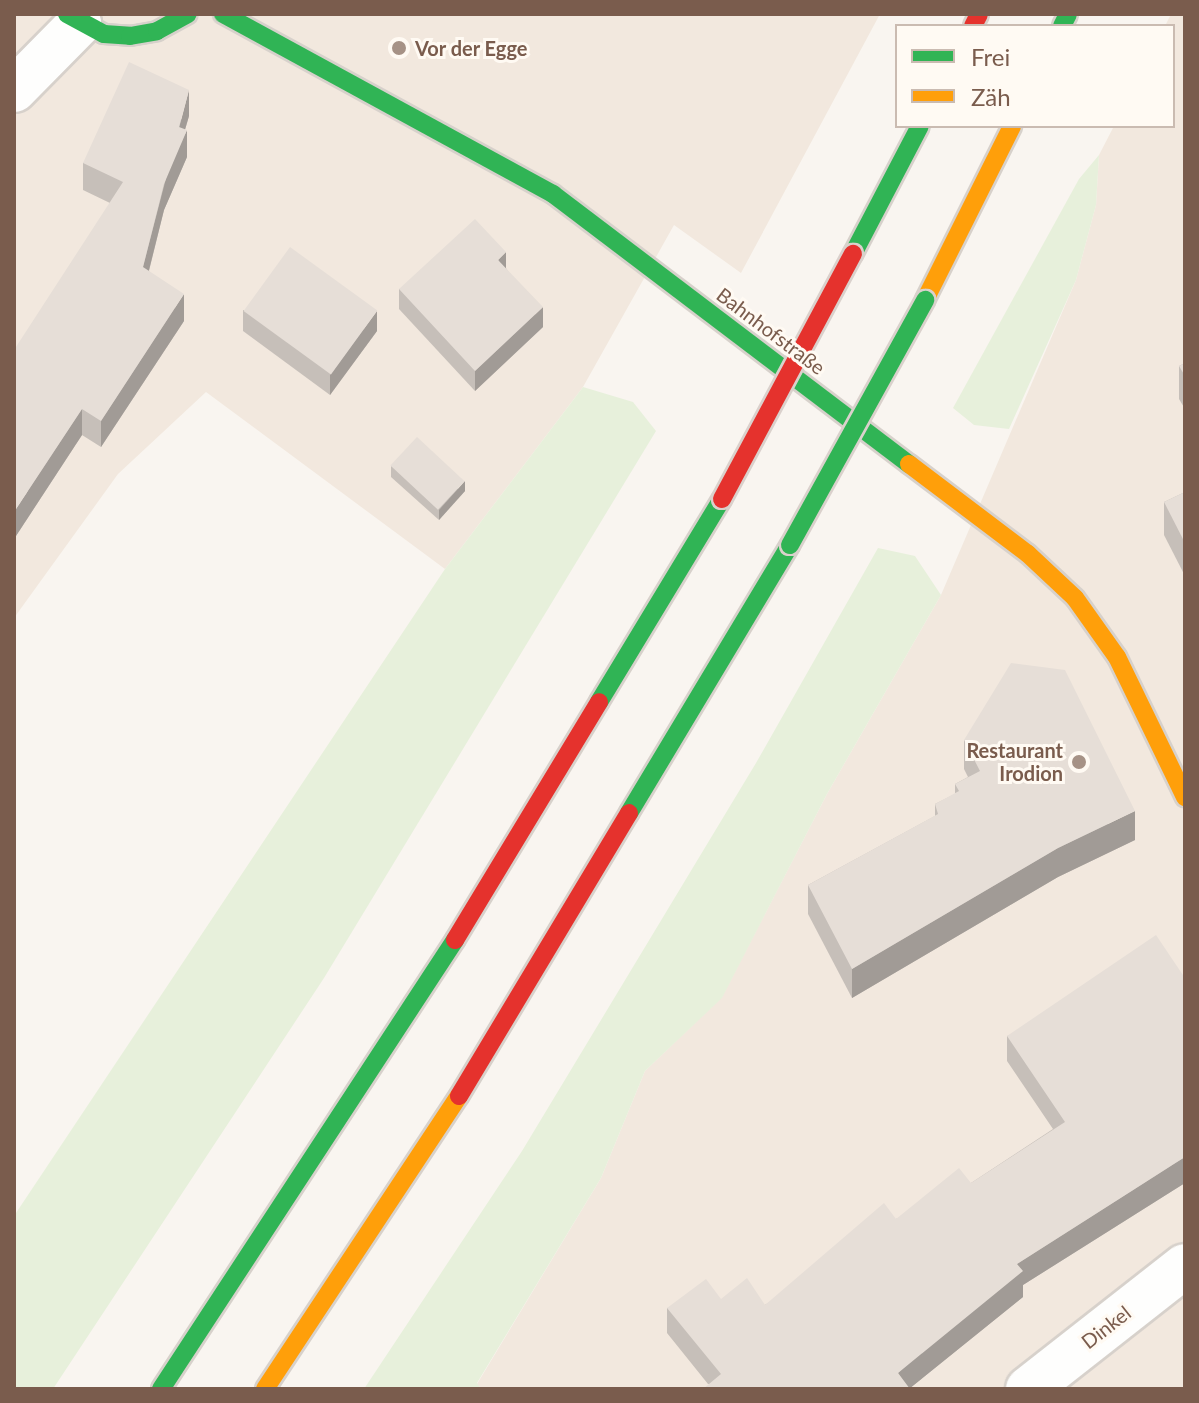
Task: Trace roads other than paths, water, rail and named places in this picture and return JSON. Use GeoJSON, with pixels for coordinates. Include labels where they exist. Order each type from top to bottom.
{"type":"FeatureCollection","features":[{"type":"Feature","properties":{"kind":"main road"},"geometry":{"type":"LineString","coordinates":[[73,19],[104,34],[130,36],[157,31],[188,14]]}},
{"type":"Feature","properties":{"kind":"main road","name":"Bahnhofstraße"},"geometry":{"type":"LineString","coordinates":[[223,14],[553,194],[1028,554],[1075,598],[1117,657],[1185,797]]}},
{"type":"Feature","properties":{"kind":"main road"},"geometry":{"type":"LineString","coordinates":[[161,1389],[401,1030],[722,499],[919,128]]}},
{"type":"Feature","properties":{"kind":"main road"},"geometry":{"type":"LineString","coordinates":[[265,1389],[460,1094],[790,545],[925,300],[1011,128]]}},
{"type":"Feature","properties":{"kind":"street"},"geometry":{"type":"LineString","coordinates":[[14,90],[73,19]]}},
{"type":"Feature","properties":{"kind":"street","name":"Dinkel"},"geometry":{"type":"LineString","coordinates":[[1028,1389],[1185,1266]]}},
{"type":"Feature","properties":{"kind":"place","name":"Vor der Egge"},"geometry":{"type":"Point","coordinates":[399,48]}},
{"type":"Feature","properties":{"kind":"place","name":"Restaurant Irodion"},"geometry":{"type":"Point","coordinates":[1079,762]}}]}
